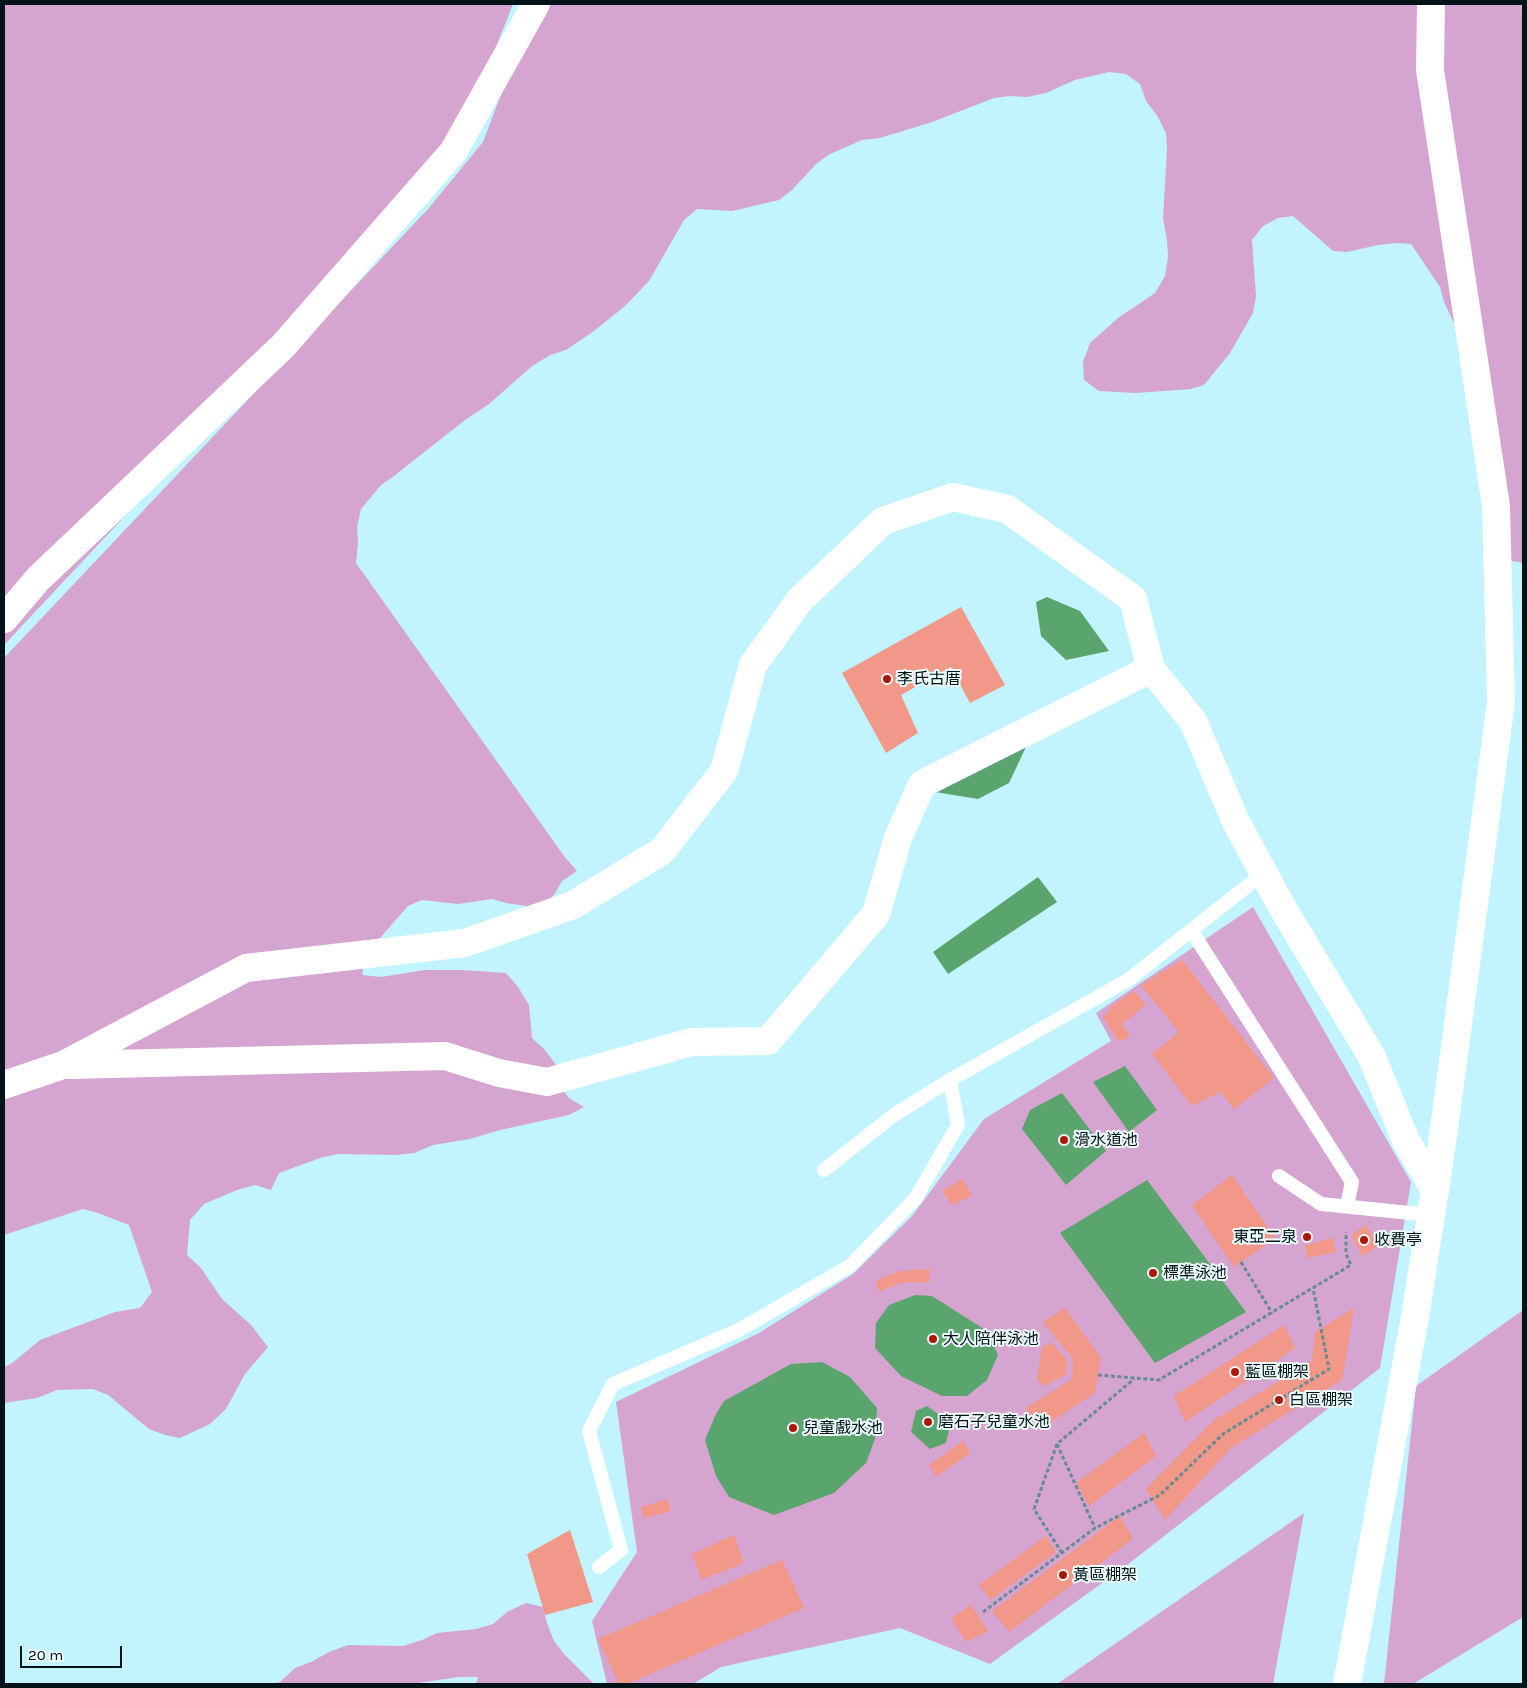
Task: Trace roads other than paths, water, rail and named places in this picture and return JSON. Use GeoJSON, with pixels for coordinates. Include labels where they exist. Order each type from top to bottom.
{"type":"FeatureCollection","features":[{"type":"Feature","properties":{"kind":"street"},"geometry":{"type":"LineString","coordinates":[[4,619],[38,579],[283,346],[453,152],[536,4]]}},
{"type":"Feature","properties":{"kind":"street"},"geometry":{"type":"LineString","coordinates":[[1347,1684],[1415,1317],[1444,1129],[1501,702],[1496,506],[1430,70],[1431,4]]}},
{"type":"Feature","properties":{"kind":"street"},"geometry":{"type":"LineString","coordinates":[[4,1085],[63,1065],[246,968],[465,942],[573,905],[662,851],[724,771],[753,665],[800,601],[884,521],[953,497],[1007,509],[1133,599],[1150,669],[1193,720],[1236,822],[1372,1057],[1432,1202]]}},
{"type":"Feature","properties":{"kind":"street"},"geometry":{"type":"LineString","coordinates":[[63,1065],[446,1056],[499,1073],[547,1082],[692,1042],[768,1041],[876,914],[898,838],[922,784],[1150,669]]}},
{"type":"Feature","properties":{"kind":"lane"},"geometry":{"type":"LineString","coordinates":[[824,1170],[894,1115],[950,1080],[1128,980],[1264,873]]}},
{"type":"Feature","properties":{"kind":"lane"},"geometry":{"type":"LineString","coordinates":[[1191,930],[1352,1182],[1347,1206]]}},
{"type":"Feature","properties":{"kind":"lane"},"geometry":{"type":"LineString","coordinates":[[599,1567],[621,1550],[590,1431],[613,1384],[738,1331],[850,1266],[915,1199],[958,1124],[950,1080]]}},
{"type":"Feature","properties":{"kind":"lane"},"geometry":{"type":"LineString","coordinates":[[1279,1176],[1321,1204],[1347,1206],[1432,1202]]}},
{"type":"Feature","properties":{"kind":"place","name":"李氏古厝"},"geometry":{"type":"Point","coordinates":[887,679]}},
{"type":"Feature","properties":{"kind":"place","name":"滑水道池"},"geometry":{"type":"Point","coordinates":[1064,1140]}},
{"type":"Feature","properties":{"kind":"place","name":"東亞二泉"},"geometry":{"type":"Point","coordinates":[1307,1237]}},
{"type":"Feature","properties":{"kind":"place","name":"收費亭"},"geometry":{"type":"Point","coordinates":[1364,1240]}},
{"type":"Feature","properties":{"kind":"place","name":"標準泳池"},"geometry":{"type":"Point","coordinates":[1153,1273]}},
{"type":"Feature","properties":{"kind":"place","name":"大人陪伴泳池"},"geometry":{"type":"Point","coordinates":[933,1339]}},
{"type":"Feature","properties":{"kind":"place","name":"藍區棚架"},"geometry":{"type":"Point","coordinates":[1235,1372]}},
{"type":"Feature","properties":{"kind":"place","name":"白區棚架"},"geometry":{"type":"Point","coordinates":[1279,1400]}},
{"type":"Feature","properties":{"kind":"place","name":"磨石子兒童水池"},"geometry":{"type":"Point","coordinates":[928,1422]}},
{"type":"Feature","properties":{"kind":"place","name":"兒童戲水池"},"geometry":{"type":"Point","coordinates":[793,1428]}},
{"type":"Feature","properties":{"kind":"place","name":"黃區棚架"},"geometry":{"type":"Point","coordinates":[1063,1575]}}]}
